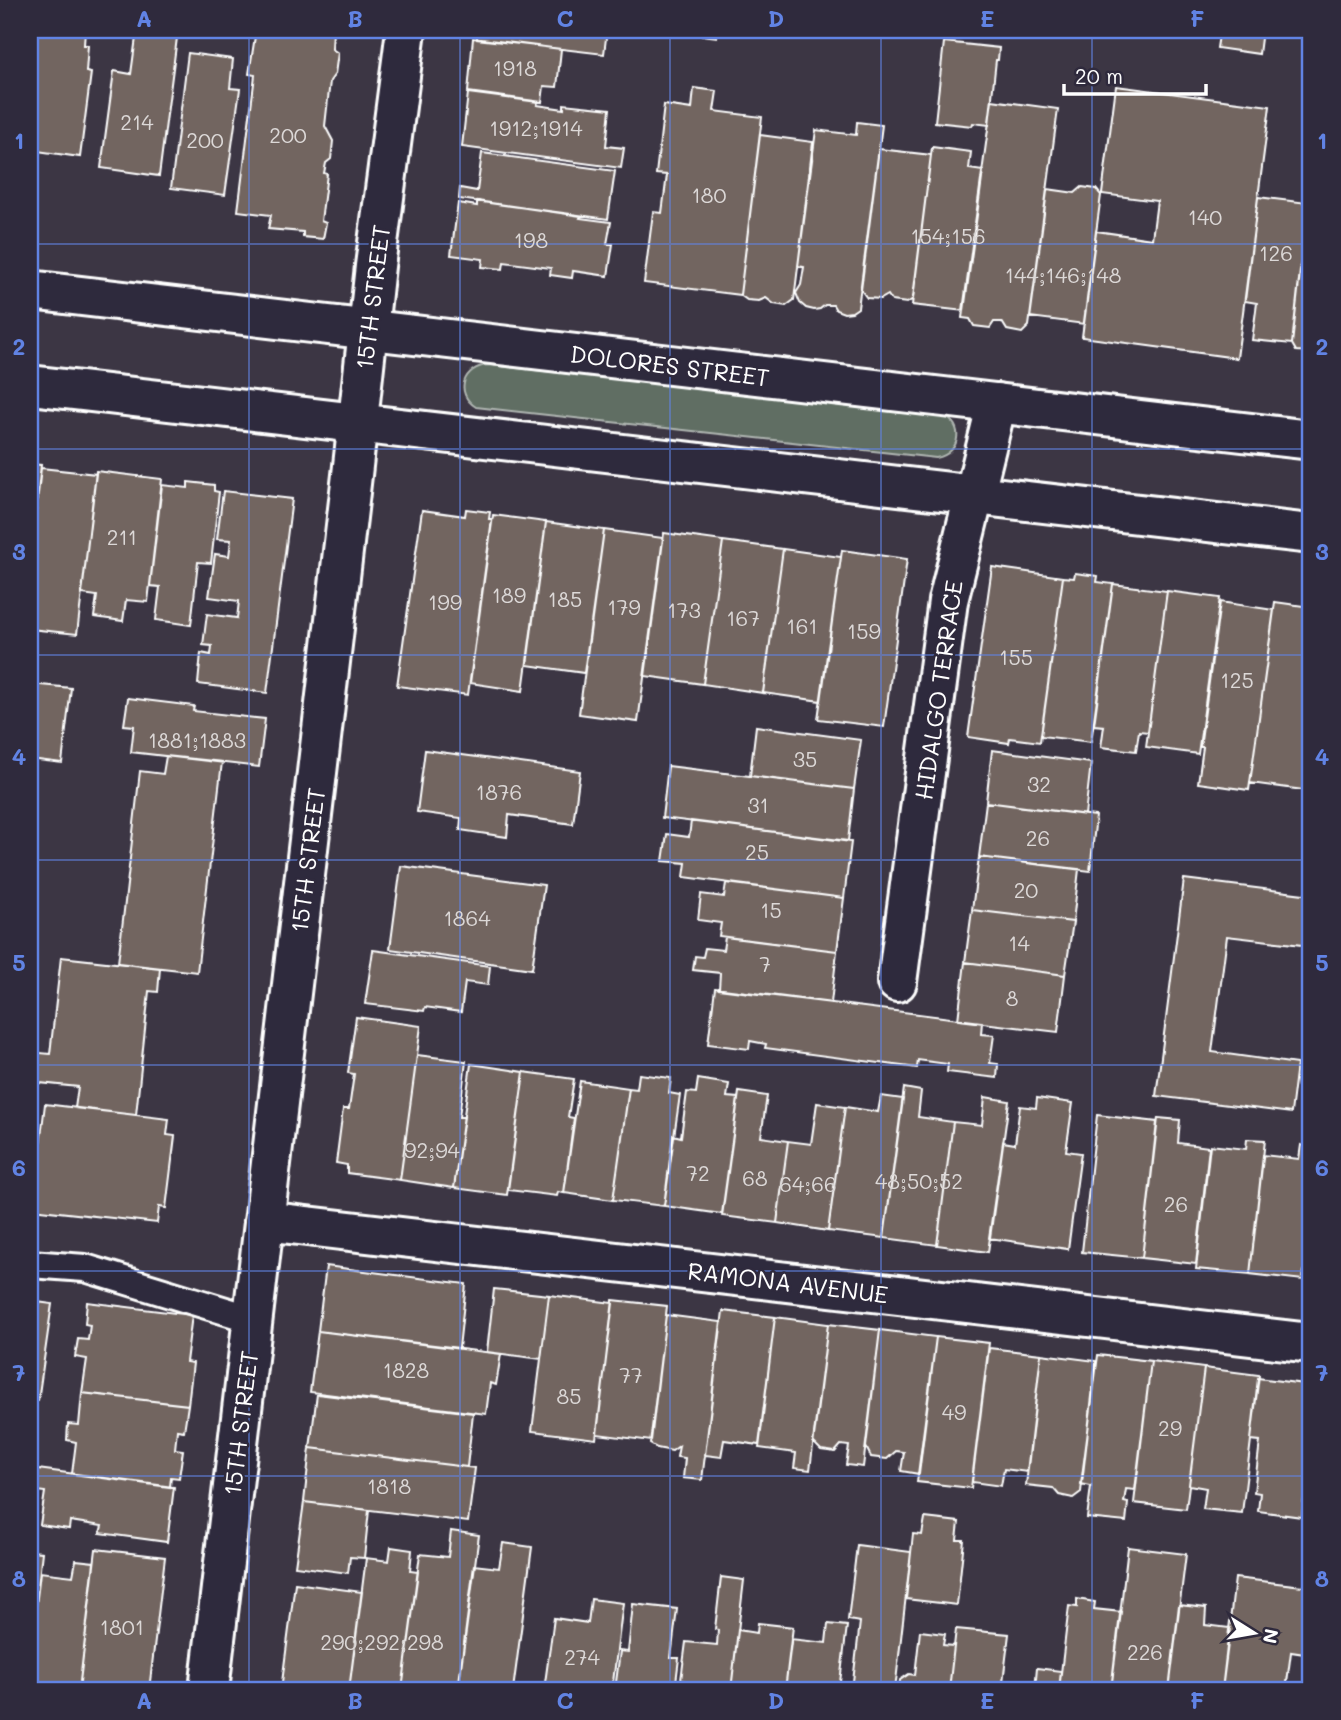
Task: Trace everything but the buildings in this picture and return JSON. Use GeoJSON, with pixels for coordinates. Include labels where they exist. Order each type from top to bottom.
{"type":"FeatureCollection","features":[{"type":"Feature","properties":{"kind":"street","name":"15TH STREET"},"geometry":{"type":"LineString","coordinates":[[209,1690],[357,422],[406,30]]}},
{"type":"Feature","properties":{"kind":"street","name":"DOLORES STREET"},"geometry":{"type":"LineString","coordinates":[[30,290],[1311,440]]}},
{"type":"Feature","properties":{"kind":"street"},"geometry":{"type":"LineString","coordinates":[[30,385],[1311,534]]}},
{"type":"Feature","properties":{"kind":"street","name":"HIDALGO TERRACE"},"geometry":{"type":"LineString","coordinates":[[897,982],[948,601],[997,403]]}},
{"type":"Feature","properties":{"kind":"street","name":"RAMONA AVENUE"},"geometry":{"type":"LineString","coordinates":[[264,1221],[1311,1343]]}},
{"type":"Feature","properties":{"kind":"lane"},"geometry":{"type":"LineString","coordinates":[[30,1264],[85,1268],[252,1319]]}},
{"type":"Feature","properties":{"kind":"green space"},"geometry":{"type":"Polygon","coordinates":[[[488,365],[938,414],[953,423],[956,443],[952,450],[936,458],[476,407],[465,395],[464,382],[472,370],[488,365]]]}}]}
